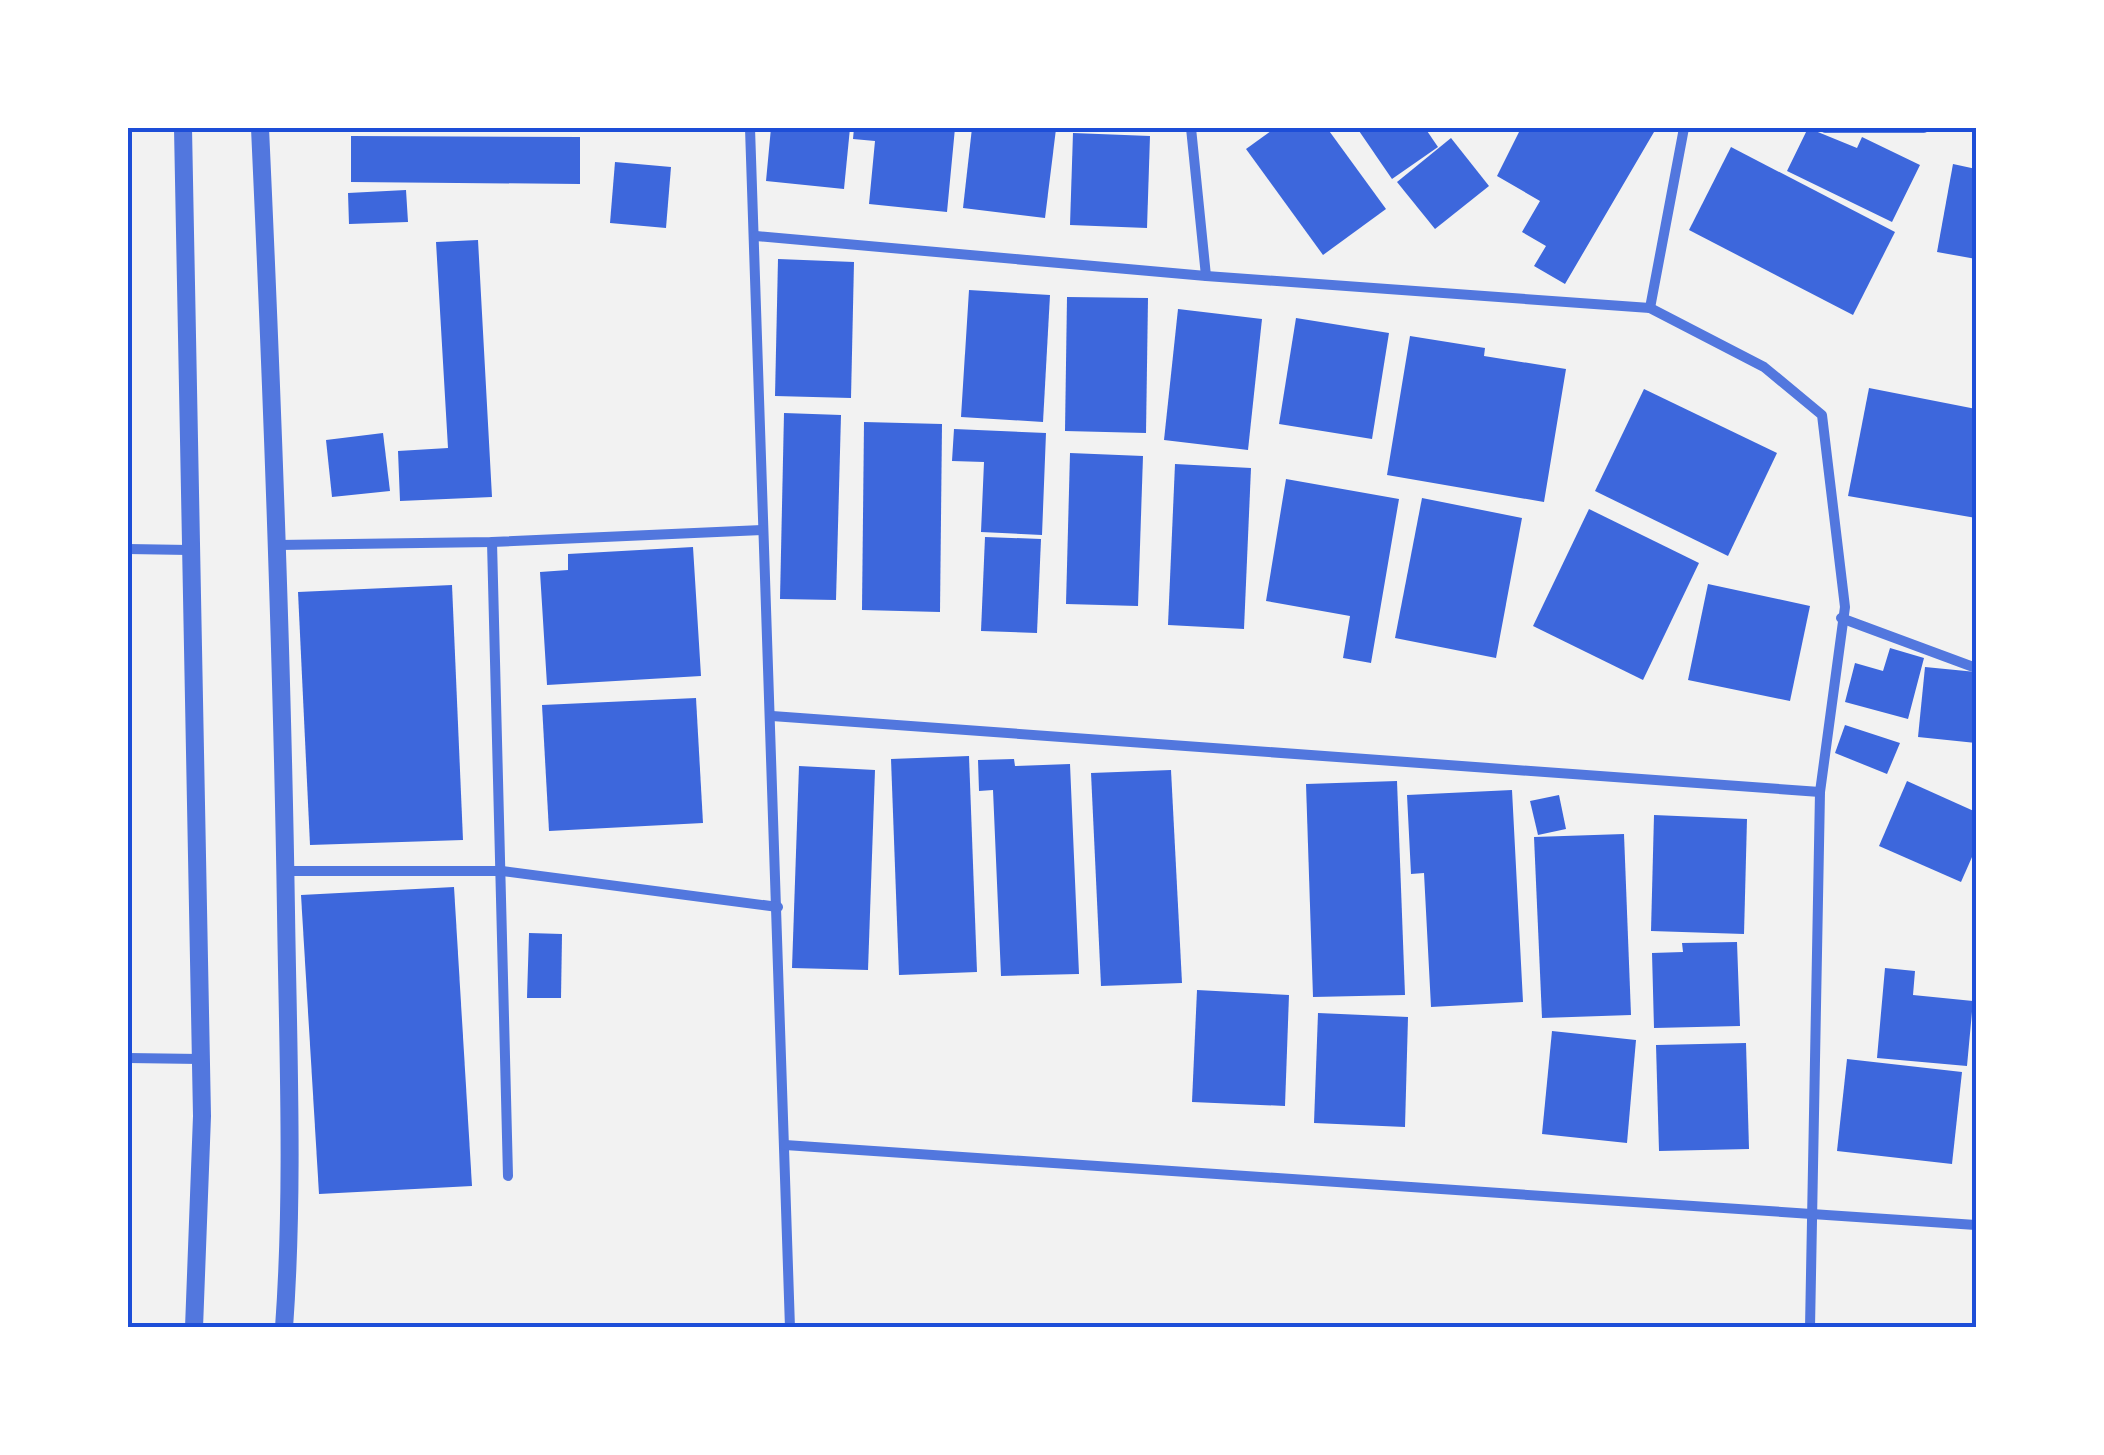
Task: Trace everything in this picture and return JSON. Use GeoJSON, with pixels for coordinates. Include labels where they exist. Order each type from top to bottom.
{"type":"FeatureCollection","features":[{"type":"Feature","properties":{"kind":"street"},"geometry":{"type":"LineString","coordinates":[[183,128],[200,1060],[194,1328]]}},
{"type":"Feature","properties":{"kind":"street"},"geometry":{"type":"LineString","coordinates":[[260,128],[278,545],[285,871],[289,1110],[284,1328]]}},
{"type":"Feature","properties":{"kind":"street"},"geometry":{"type":"LineString","coordinates":[[750,128],[790,1328]]}},
{"type":"Feature","properties":{"kind":"street"},"geometry":{"type":"LineString","coordinates":[[1191,128],[1206,276]]}},
{"type":"Feature","properties":{"kind":"street"},"geometry":{"type":"LineString","coordinates":[[1650,308],[1685,128]]}},
{"type":"Feature","properties":{"kind":"street"},"geometry":{"type":"LineString","coordinates":[[1825,128],[1924,128]]}},
{"type":"Feature","properties":{"kind":"street"},"geometry":{"type":"LineString","coordinates":[[756,236],[1206,276],[1650,308],[1764,367],[1822,415],[1844,607],[1820,792],[1816,1214],[1810,1328]]}},
{"type":"Feature","properties":{"kind":"street"},"geometry":{"type":"LineString","coordinates":[[278,545],[492,542],[762,530]]}},
{"type":"Feature","properties":{"kind":"street"},"geometry":{"type":"LineString","coordinates":[[492,542],[508,1176]]}},
{"type":"Feature","properties":{"kind":"street"},"geometry":{"type":"LineString","coordinates":[[128,549],[190,550]]}},
{"type":"Feature","properties":{"kind":"street"},"geometry":{"type":"LineString","coordinates":[[1841,618],[1976,668]]}},
{"type":"Feature","properties":{"kind":"street"},"geometry":{"type":"LineString","coordinates":[[772,716],[1820,792]]}},
{"type":"Feature","properties":{"kind":"street"},"geometry":{"type":"LineString","coordinates":[[285,871],[502,871],[778,907]]}},
{"type":"Feature","properties":{"kind":"street"},"geometry":{"type":"LineString","coordinates":[[128,1058],[200,1060]]}},
{"type":"Feature","properties":{"kind":"street"},"geometry":{"type":"LineString","coordinates":[[785,1145],[1976,1225]]}},
{"type":"Feature","properties":{"kind":"building"},"geometry":{"type":"Polygon","coordinates":[[[771,128],[850,128],[844,189],[766,181],[771,128]]]}},
{"type":"Feature","properties":{"kind":"building"},"geometry":{"type":"Polygon","coordinates":[[[854,128],[955,128],[947,212],[869,204],[875,141],[853,139],[854,128]]]}},
{"type":"Feature","properties":{"kind":"building"},"geometry":{"type":"Polygon","coordinates":[[[972,128],[1056,129],[1045,218],[963,208],[972,128]]]}},
{"type":"Feature","properties":{"kind":"building"},"geometry":{"type":"Polygon","coordinates":[[[1275,128],[1327,128],[1386,209],[1323,255],[1246,149],[1275,128]]]}},
{"type":"Feature","properties":{"kind":"building"},"geometry":{"type":"Polygon","coordinates":[[[1357,128],[1425,128],[1438,147],[1392,179],[1357,128]]]}},
{"type":"Feature","properties":{"kind":"building"},"geometry":{"type":"Polygon","coordinates":[[[1521,128],[1647,128],[1654,132],[1565,284],[1534,266],[1546,246],[1522,232],[1540,201],[1497,176],[1521,128]]]}},
{"type":"Feature","properties":{"kind":"building"},"geometry":{"type":"Polygon","coordinates":[[[1808,128],[1857,148],[1862,137],[1920,165],[1892,222],[1787,171],[1808,128]]]}},
{"type":"Feature","properties":{"kind":"building"},"geometry":{"type":"Polygon","coordinates":[[[1073,133],[1150,136],[1147,228],[1070,225],[1073,133]]]}},
{"type":"Feature","properties":{"kind":"building"},"geometry":{"type":"Polygon","coordinates":[[[351,136],[580,137],[580,184],[351,182],[351,136]]]}},
{"type":"Feature","properties":{"kind":"building"},"geometry":{"type":"Polygon","coordinates":[[[1451,138],[1489,186],[1435,229],[1397,182],[1451,138]]]}},
{"type":"Feature","properties":{"kind":"building"},"geometry":{"type":"Polygon","coordinates":[[[1731,147],[1895,232],[1853,315],[1689,230],[1731,147]]]}},
{"type":"Feature","properties":{"kind":"building"},"geometry":{"type":"Polygon","coordinates":[[[615,162],[671,167],[666,228],[610,223],[615,162]]]}},
{"type":"Feature","properties":{"kind":"building"},"geometry":{"type":"Polygon","coordinates":[[[1953,164],[1976,169],[1976,259],[1937,252],[1953,164]]]}},
{"type":"Feature","properties":{"kind":"building"},"geometry":{"type":"Polygon","coordinates":[[[406,190],[408,222],[349,224],[348,193],[406,190]]]}},
{"type":"Feature","properties":{"kind":"building"},"geometry":{"type":"Polygon","coordinates":[[[478,240],[492,497],[400,501],[398,451],[448,448],[436,242],[478,240]]]}},
{"type":"Feature","properties":{"kind":"building"},"geometry":{"type":"Polygon","coordinates":[[[778,259],[854,262],[851,398],[775,396],[778,259]]]}},
{"type":"Feature","properties":{"kind":"building"},"geometry":{"type":"Polygon","coordinates":[[[969,290],[1050,295],[1043,422],[961,417],[969,290]]]}},
{"type":"Feature","properties":{"kind":"building"},"geometry":{"type":"Polygon","coordinates":[[[1067,297],[1148,298],[1146,433],[1065,431],[1067,297]]]}},
{"type":"Feature","properties":{"kind":"building"},"geometry":{"type":"Polygon","coordinates":[[[1178,309],[1262,319],[1248,450],[1164,440],[1178,309]]]}},
{"type":"Feature","properties":{"kind":"building"},"geometry":{"type":"Polygon","coordinates":[[[1296,318],[1389,333],[1372,439],[1279,424],[1296,318]]]}},
{"type":"Feature","properties":{"kind":"building"},"geometry":{"type":"Polygon","coordinates":[[[1410,336],[1485,348],[1484,356],[1566,369],[1544,502],[1387,475],[1410,336]]]}},
{"type":"Feature","properties":{"kind":"building"},"geometry":{"type":"Polygon","coordinates":[[[1869,388],[1976,409],[1976,518],[1848,496],[1869,388]]]}},
{"type":"Feature","properties":{"kind":"building"},"geometry":{"type":"Polygon","coordinates":[[[1644,389],[1777,453],[1728,556],[1595,491],[1644,389]]]}},
{"type":"Feature","properties":{"kind":"building"},"geometry":{"type":"Polygon","coordinates":[[[784,413],[841,415],[836,600],[780,599],[784,413]]]}},
{"type":"Feature","properties":{"kind":"building"},"geometry":{"type":"Polygon","coordinates":[[[864,422],[942,424],[940,612],[862,610],[864,422]]]}},
{"type":"Feature","properties":{"kind":"building"},"geometry":{"type":"Polygon","coordinates":[[[954,429],[1046,433],[1042,535],[981,532],[984,462],[952,461],[954,429]]]}},
{"type":"Feature","properties":{"kind":"building"},"geometry":{"type":"Polygon","coordinates":[[[383,433],[390,491],[332,497],[326,440],[383,433]]]}},
{"type":"Feature","properties":{"kind":"building"},"geometry":{"type":"Polygon","coordinates":[[[1070,453],[1143,456],[1138,606],[1066,604],[1070,453]]]}},
{"type":"Feature","properties":{"kind":"building"},"geometry":{"type":"Polygon","coordinates":[[[1175,464],[1251,468],[1244,629],[1168,625],[1175,464]]]}},
{"type":"Feature","properties":{"kind":"building"},"geometry":{"type":"Polygon","coordinates":[[[1286,479],[1399,499],[1371,663],[1343,658],[1350,616],[1266,601],[1286,479]]]}},
{"type":"Feature","properties":{"kind":"building"},"geometry":{"type":"Polygon","coordinates":[[[1422,498],[1522,518],[1496,658],[1395,638],[1422,498]]]}},
{"type":"Feature","properties":{"kind":"building"},"geometry":{"type":"Polygon","coordinates":[[[1589,509],[1699,563],[1643,680],[1533,626],[1589,509]]]}},
{"type":"Feature","properties":{"kind":"building"},"geometry":{"type":"Polygon","coordinates":[[[985,537],[1041,539],[1037,633],[981,631],[985,537]]]}},
{"type":"Feature","properties":{"kind":"building"},"geometry":{"type":"Polygon","coordinates":[[[693,547],[701,676],[547,685],[540,572],[568,570],[568,554],[693,547]]]}},
{"type":"Feature","properties":{"kind":"building"},"geometry":{"type":"Polygon","coordinates":[[[1708,584],[1810,606],[1790,701],[1688,680],[1708,584]]]}},
{"type":"Feature","properties":{"kind":"building"},"geometry":{"type":"Polygon","coordinates":[[[452,585],[463,840],[310,845],[298,592],[452,585]]]}},
{"type":"Feature","properties":{"kind":"building"},"geometry":{"type":"Polygon","coordinates":[[[1890,648],[1924,658],[1908,719],[1845,702],[1855,663],[1883,671],[1890,648]]]}},
{"type":"Feature","properties":{"kind":"building"},"geometry":{"type":"Polygon","coordinates":[[[1925,667],[1976,672],[1976,743],[1918,737],[1925,667]]]}},
{"type":"Feature","properties":{"kind":"building"},"geometry":{"type":"Polygon","coordinates":[[[696,698],[703,823],[549,831],[542,705],[696,698]]]}},
{"type":"Feature","properties":{"kind":"building"},"geometry":{"type":"Polygon","coordinates":[[[1845,725],[1900,743],[1887,774],[1835,753],[1845,725]]]}},
{"type":"Feature","properties":{"kind":"building"},"geometry":{"type":"Polygon","coordinates":[[[969,756],[977,972],[899,975],[891,759],[969,756]]]}},
{"type":"Feature","properties":{"kind":"building"},"geometry":{"type":"Polygon","coordinates":[[[1014,759],[1015,766],[1070,764],[1079,974],[1001,976],[993,790],[979,791],[978,760],[1014,759]]]}},
{"type":"Feature","properties":{"kind":"building"},"geometry":{"type":"Polygon","coordinates":[[[799,766],[875,770],[868,970],[792,968],[799,766]]]}},
{"type":"Feature","properties":{"kind":"building"},"geometry":{"type":"Polygon","coordinates":[[[1171,770],[1182,983],[1101,986],[1091,773],[1171,770]]]}},
{"type":"Feature","properties":{"kind":"building"},"geometry":{"type":"Polygon","coordinates":[[[1397,781],[1405,995],[1313,997],[1306,784],[1397,781]]]}},
{"type":"Feature","properties":{"kind":"building"},"geometry":{"type":"Polygon","coordinates":[[[1907,781],[1976,812],[1976,848],[1961,882],[1879,846],[1907,781]]]}},
{"type":"Feature","properties":{"kind":"building"},"geometry":{"type":"Polygon","coordinates":[[[1512,790],[1523,1002],[1431,1007],[1424,873],[1411,874],[1407,795],[1512,790]]]}},
{"type":"Feature","properties":{"kind":"building"},"geometry":{"type":"Polygon","coordinates":[[[1559,795],[1566,829],[1538,835],[1530,801],[1559,795]]]}},
{"type":"Feature","properties":{"kind":"building"},"geometry":{"type":"Polygon","coordinates":[[[1654,815],[1747,819],[1744,934],[1651,931],[1654,815]]]}},
{"type":"Feature","properties":{"kind":"building"},"geometry":{"type":"Polygon","coordinates":[[[1624,834],[1631,1015],[1542,1018],[1534,837],[1624,834]]]}},
{"type":"Feature","properties":{"kind":"building"},"geometry":{"type":"Polygon","coordinates":[[[454,887],[472,1186],[319,1194],[301,895],[454,887]]]}},
{"type":"Feature","properties":{"kind":"building"},"geometry":{"type":"Polygon","coordinates":[[[529,933],[562,934],[561,998],[527,998],[529,933]]]}},
{"type":"Feature","properties":{"kind":"building"},"geometry":{"type":"Polygon","coordinates":[[[1737,942],[1740,1026],[1654,1028],[1652,953],[1683,952],[1682,943],[1737,942]]]}},
{"type":"Feature","properties":{"kind":"building"},"geometry":{"type":"Polygon","coordinates":[[[1885,968],[1915,971],[1913,995],[1973,1001],[1967,1066],[1877,1058],[1885,968]]]}},
{"type":"Feature","properties":{"kind":"building"},"geometry":{"type":"Polygon","coordinates":[[[1197,990],[1289,995],[1285,1106],[1192,1102],[1197,990]]]}},
{"type":"Feature","properties":{"kind":"building"},"geometry":{"type":"Polygon","coordinates":[[[1318,1013],[1408,1017],[1405,1127],[1314,1123],[1318,1013]]]}},
{"type":"Feature","properties":{"kind":"building"},"geometry":{"type":"Polygon","coordinates":[[[1552,1031],[1636,1040],[1627,1143],[1542,1134],[1552,1031]]]}},
{"type":"Feature","properties":{"kind":"building"},"geometry":{"type":"Polygon","coordinates":[[[1746,1043],[1749,1149],[1659,1151],[1656,1045],[1746,1043]]]}},
{"type":"Feature","properties":{"kind":"building"},"geometry":{"type":"Polygon","coordinates":[[[1847,1059],[1962,1072],[1952,1164],[1837,1151],[1847,1059]]]}}]}
